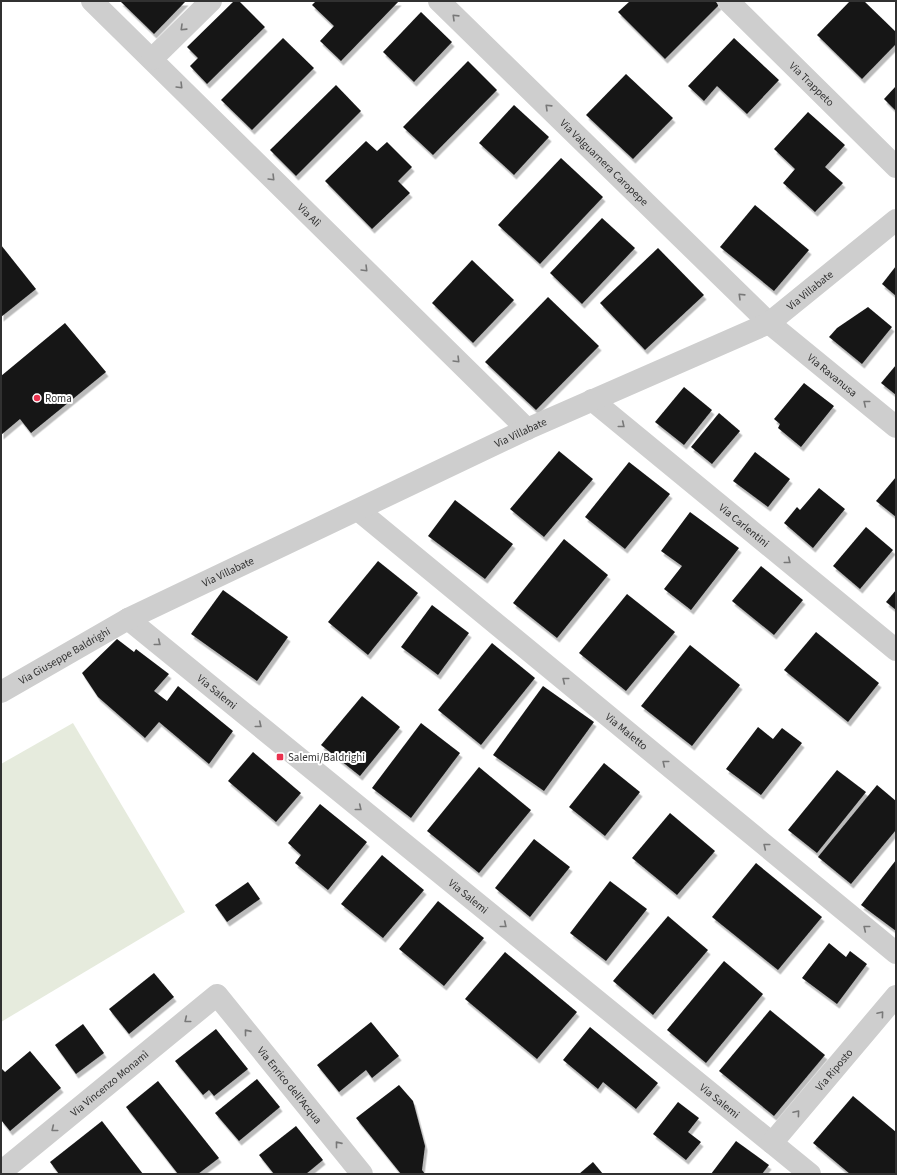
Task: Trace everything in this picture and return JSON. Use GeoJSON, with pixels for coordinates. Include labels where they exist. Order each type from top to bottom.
{"type":"FeatureCollection","features":[{"type":"Feature","properties":{"kind":"street","name":"Via Alì"},"geometry":{"type":"LineString","coordinates":[[92,1],[527,429]]}},
{"type":"Feature","properties":{"kind":"street"},"geometry":{"type":"LineString","coordinates":[[152,59],[211,1]]}},
{"type":"Feature","properties":{"kind":"street","name":"Via Valguarnera Caropepe"},"geometry":{"type":"LineString","coordinates":[[439,1],[769,324]]}},
{"type":"Feature","properties":{"kind":"street","name":"Via Trappeto"},"geometry":{"type":"LineString","coordinates":[[728,1],[896,167]]}},
{"type":"Feature","properties":{"kind":"street","name":"Via Villabate"},"geometry":{"type":"LineString","coordinates":[[128,619],[527,429],[769,324],[896,220]]}},
{"type":"Feature","properties":{"kind":"street","name":"Via Ravanusa"},"geometry":{"type":"LineString","coordinates":[[769,324],[896,427]]}},
{"type":"Feature","properties":{"kind":"street","name":"Via Carlentini"},"geometry":{"type":"LineString","coordinates":[[592,400],[896,650]]}},
{"type":"Feature","properties":{"kind":"street","name":"Via Maletto"},"geometry":{"type":"LineString","coordinates":[[358,510],[896,953]]}},
{"type":"Feature","properties":{"kind":"street","name":"Via Giuseppe Baldrighi"},"geometry":{"type":"LineString","coordinates":[[1,692],[128,619]]}},
{"type":"Feature","properties":{"kind":"street","name":"Via Salemi"},"geometry":{"type":"LineString","coordinates":[[128,619],[810,1174]]}},
{"type":"Feature","properties":{"kind":"street","name":"Via Vincenzo Monamì"},"geometry":{"type":"LineString","coordinates":[[1,1172],[217,996]]}},
{"type":"Feature","properties":{"kind":"street","name":"Via Enrico dell'Acqua"},"geometry":{"type":"LineString","coordinates":[[217,996],[362,1174]]}},
{"type":"Feature","properties":{"kind":"street","name":"Via Riposto"},"geometry":{"type":"LineString","coordinates":[[772,1143],[896,996]]}},
{"type":"Feature","properties":{"kind":"shaded area"},"geometry":{"type":"Polygon","coordinates":[[[73,723],[185,912],[1,1022],[1,764],[73,723]]]}},
{"type":"Feature","properties":{"kind":"building"},"geometry":{"type":"Polygon","coordinates":[[[120,1],[186,1],[154,34],[120,1]]]}},
{"type":"Feature","properties":{"kind":"building"},"geometry":{"type":"Polygon","coordinates":[[[234,1],[239,1],[265,27],[207,84],[190,66],[198,58],[187,47],[234,1]]]}},
{"type":"Feature","properties":{"kind":"building"},"geometry":{"type":"Polygon","coordinates":[[[316,1],[399,1],[341,61],[320,41],[334,26],[312,5],[316,1]]]}},
{"type":"Feature","properties":{"kind":"building"},"geometry":{"type":"Polygon","coordinates":[[[630,1],[715,1],[719,5],[665,59],[618,12],[630,1]]]}},
{"type":"Feature","properties":{"kind":"building"},"geometry":{"type":"Polygon","coordinates":[[[850,1],[864,1],[896,32],[896,44],[862,79],[817,35],[850,1]]]}},
{"type":"Feature","properties":{"kind":"building"},"geometry":{"type":"Polygon","coordinates":[[[421,12],[452,42],[414,82],[383,52],[421,12]]]}},
{"type":"Feature","properties":{"kind":"building"},"geometry":{"type":"Polygon","coordinates":[[[283,38],[314,68],[252,130],[221,100],[283,38]]]}},
{"type":"Feature","properties":{"kind":"building"},"geometry":{"type":"Polygon","coordinates":[[[734,38],[779,80],[747,114],[717,86],[704,101],[688,86],[734,38]]]}},
{"type":"Feature","properties":{"kind":"building"},"geometry":{"type":"Polygon","coordinates":[[[468,61],[497,90],[433,155],[403,127],[468,61]]]}},
{"type":"Feature","properties":{"kind":"building"},"geometry":{"type":"Polygon","coordinates":[[[626,74],[673,118],[633,159],[586,115],[626,74]]]}},
{"type":"Feature","properties":{"kind":"building"},"geometry":{"type":"Polygon","coordinates":[[[336,85],[361,111],[296,176],[270,150],[336,85]]]}},
{"type":"Feature","properties":{"kind":"building"},"geometry":{"type":"Polygon","coordinates":[[[896,86],[896,111],[884,99],[896,86]]]}},
{"type":"Feature","properties":{"kind":"building"},"geometry":{"type":"Polygon","coordinates":[[[514,105],[549,137],[514,175],[479,143],[514,105]]]}},
{"type":"Feature","properties":{"kind":"building"},"geometry":{"type":"Polygon","coordinates":[[[808,112],[845,145],[825,167],[843,183],[815,212],[783,183],[795,169],[774,149],[808,112]]]}},
{"type":"Feature","properties":{"kind":"building"},"geometry":{"type":"Polygon","coordinates":[[[366,141],[377,151],[387,142],[412,167],[398,181],[410,193],[372,229],[325,181],[366,141]]]}},
{"type":"Feature","properties":{"kind":"building"},"geometry":{"type":"Polygon","coordinates":[[[561,158],[603,197],[540,264],[498,225],[561,158]]]}},
{"type":"Feature","properties":{"kind":"building"},"geometry":{"type":"Polygon","coordinates":[[[755,205],[809,250],[774,291],[720,247],[755,205]]]}},
{"type":"Feature","properties":{"kind":"building"},"geometry":{"type":"Polygon","coordinates":[[[602,218],[635,248],[582,304],[550,273],[602,218]]]}},
{"type":"Feature","properties":{"kind":"building"},"geometry":{"type":"Polygon","coordinates":[[[1,245],[36,289],[1,317],[1,245]]]}},
{"type":"Feature","properties":{"kind":"building"},"geometry":{"type":"Polygon","coordinates":[[[658,248],[704,295],[645,350],[600,303],[658,248]]]}},
{"type":"Feature","properties":{"kind":"building"},"geometry":{"type":"Polygon","coordinates":[[[472,260],[514,300],[473,343],[432,303],[472,260]]]}},
{"type":"Feature","properties":{"kind":"building"},"geometry":{"type":"Polygon","coordinates":[[[896,266],[896,296],[882,284],[896,266]]]}},
{"type":"Feature","properties":{"kind":"building"},"geometry":{"type":"Polygon","coordinates":[[[548,297],[599,346],[536,410],[485,362],[548,297]]]}},
{"type":"Feature","properties":{"kind":"building"},"geometry":{"type":"Polygon","coordinates":[[[868,307],[892,327],[862,364],[829,337],[837,328],[868,307]]]}},
{"type":"Feature","properties":{"kind":"building","name":"Roma"},"geometry":{"type":"Polygon","coordinates":[[[65,323],[106,372],[31,433],[20,419],[1,435],[1,376],[65,323]]]}},
{"type":"Feature","properties":{"kind":"building"},"geometry":{"type":"Polygon","coordinates":[[[896,365],[896,395],[881,383],[896,365]]]}},
{"type":"Feature","properties":{"kind":"building"},"geometry":{"type":"Polygon","coordinates":[[[804,383],[834,406],[801,447],[778,428],[780,424],[774,419],[804,383]]]}},
{"type":"Feature","properties":{"kind":"building"},"geometry":{"type":"Polygon","coordinates":[[[684,387],[712,410],[684,445],[655,422],[684,387]]]}},
{"type":"Feature","properties":{"kind":"building"},"geometry":{"type":"Polygon","coordinates":[[[719,413],[740,431],[712,464],[691,447],[719,413]]]}},
{"type":"Feature","properties":{"kind":"building"},"geometry":{"type":"Polygon","coordinates":[[[559,451],[593,479],[544,537],[510,509],[559,451]]]}},
{"type":"Feature","properties":{"kind":"building"},"geometry":{"type":"Polygon","coordinates":[[[755,452],[790,479],[768,507],[733,481],[755,452]]]}},
{"type":"Feature","properties":{"kind":"building"},"geometry":{"type":"Polygon","coordinates":[[[629,462],[670,494],[625,549],[585,517],[629,462]]]}},
{"type":"Feature","properties":{"kind":"building"},"geometry":{"type":"Polygon","coordinates":[[[896,477],[896,517],[876,501],[896,477]]]}},
{"type":"Feature","properties":{"kind":"building"},"geometry":{"type":"Polygon","coordinates":[[[819,488],[845,509],[813,548],[784,523],[797,507],[800,510],[819,488]]]}},
{"type":"Feature","properties":{"kind":"building"},"geometry":{"type":"Polygon","coordinates":[[[455,500],[513,544],[485,579],[428,536],[455,500]]]}},
{"type":"Feature","properties":{"kind":"building"},"geometry":{"type":"Polygon","coordinates":[[[690,512],[739,548],[691,610],[664,589],[682,566],[661,551],[690,512]]]}},
{"type":"Feature","properties":{"kind":"building"},"geometry":{"type":"Polygon","coordinates":[[[866,527],[893,550],[860,589],[833,566],[866,527]]]}},
{"type":"Feature","properties":{"kind":"building"},"geometry":{"type":"Polygon","coordinates":[[[564,539],[608,575],[557,638],[513,603],[564,539]]]}},
{"type":"Feature","properties":{"kind":"building"},"geometry":{"type":"Polygon","coordinates":[[[378,561],[418,593],[368,655],[328,622],[378,561]]]}},
{"type":"Feature","properties":{"kind":"building"},"geometry":{"type":"Polygon","coordinates":[[[761,566],[803,600],[774,635],[732,601],[761,566]]]}},
{"type":"Feature","properties":{"kind":"building"},"geometry":{"type":"Polygon","coordinates":[[[223,590],[288,637],[257,681],[191,634],[223,590]]]}},
{"type":"Feature","properties":{"kind":"building"},"geometry":{"type":"Polygon","coordinates":[[[896,590],[896,610],[886,602],[896,590]]]}},
{"type":"Feature","properties":{"kind":"building"},"geometry":{"type":"Polygon","coordinates":[[[627,594],[675,632],[626,691],[579,653],[627,594]]]}},
{"type":"Feature","properties":{"kind":"building"},"geometry":{"type":"Polygon","coordinates":[[[432,605],[469,633],[438,675],[401,647],[432,605]]]}},
{"type":"Feature","properties":{"kind":"building"},"geometry":{"type":"Polygon","coordinates":[[[816,632],[879,683],[848,722],[784,670],[816,632]]]}},
{"type":"Feature","properties":{"kind":"building"},"geometry":{"type":"Polygon","coordinates":[[[117,639],[134,652],[136,649],[169,674],[154,691],[167,701],[178,686],[233,731],[209,764],[159,722],[145,738],[98,697],[82,673],[117,639]]]}},
{"type":"Feature","properties":{"kind":"building"},"geometry":{"type":"Polygon","coordinates":[[[492,643],[535,678],[481,745],[438,710],[492,643]]]}},
{"type":"Feature","properties":{"kind":"building"},"geometry":{"type":"Polygon","coordinates":[[[690,645],[740,685],[692,746],[641,706],[690,645]]]}},
{"type":"Feature","properties":{"kind":"building"},"geometry":{"type":"Polygon","coordinates":[[[543,686],[594,722],[544,791],[493,755],[543,686]]]}},
{"type":"Feature","properties":{"kind":"building"},"geometry":{"type":"Polygon","coordinates":[[[362,696],[400,727],[360,776],[321,745],[362,696]]]}},
{"type":"Feature","properties":{"kind":"building"},"geometry":{"type":"Polygon","coordinates":[[[421,723],[460,753],[411,818],[372,788],[421,723]]]}},
{"type":"Feature","properties":{"kind":"building"},"geometry":{"type":"Polygon","coordinates":[[[758,727],[773,739],[782,728],[802,743],[761,795],[726,769],[758,727]]]}},
{"type":"Feature","properties":{"kind":"building"},"geometry":{"type":"Polygon","coordinates":[[[253,752],[301,793],[276,822],[228,781],[253,752]]]}},
{"type":"Feature","properties":{"kind":"building"},"geometry":{"type":"Polygon","coordinates":[[[604,763],[640,792],[605,836],[569,807],[604,763]]]}},
{"type":"Feature","properties":{"kind":"building"},"geometry":{"type":"Polygon","coordinates":[[[479,767],[531,810],[479,873],[427,831],[479,767]]]}},
{"type":"Feature","properties":{"kind":"building"},"geometry":{"type":"Polygon","coordinates":[[[837,770],[866,792],[817,853],[788,830],[837,770]]]}},
{"type":"Feature","properties":{"kind":"building"},"geometry":{"type":"Polygon","coordinates":[[[877,785],[896,801],[896,830],[851,884],[818,857],[877,785]]]}},
{"type":"Feature","properties":{"kind":"building"},"geometry":{"type":"Polygon","coordinates":[[[320,804],[367,842],[328,890],[295,863],[301,855],[288,843],[320,804]]]}},
{"type":"Feature","properties":{"kind":"building"},"geometry":{"type":"Polygon","coordinates":[[[670,813],[715,851],[677,895],[632,858],[670,813]]]}},
{"type":"Feature","properties":{"kind":"building"},"geometry":{"type":"Polygon","coordinates":[[[534,839],[570,867],[530,917],[495,888],[534,839]]]}},
{"type":"Feature","properties":{"kind":"building"},"geometry":{"type":"Polygon","coordinates":[[[382,855],[424,890],[383,938],[341,904],[382,855]]]}},
{"type":"Feature","properties":{"kind":"building"},"geometry":{"type":"Polygon","coordinates":[[[896,860],[896,931],[861,905],[896,860]]]}},
{"type":"Feature","properties":{"kind":"building"},"geometry":{"type":"Polygon","coordinates":[[[756,863],[822,917],[778,970],[712,917],[756,863]]]}},
{"type":"Feature","properties":{"kind":"building"},"geometry":{"type":"Polygon","coordinates":[[[610,881],[647,909],[606,961],[570,933],[610,881]]]}},
{"type":"Feature","properties":{"kind":"building"},"geometry":{"type":"Polygon","coordinates":[[[248,882],[260,899],[227,922],[215,905],[248,882]]]}},
{"type":"Feature","properties":{"kind":"building"},"geometry":{"type":"Polygon","coordinates":[[[438,901],[484,938],[444,986],[399,949],[438,901]]]}},
{"type":"Feature","properties":{"kind":"building"},"geometry":{"type":"Polygon","coordinates":[[[668,916],[708,950],[653,1015],[613,981],[668,916]]]}},
{"type":"Feature","properties":{"kind":"building"},"geometry":{"type":"Polygon","coordinates":[[[829,943],[846,957],[850,951],[867,964],[837,1004],[802,978],[829,943]]]}},
{"type":"Feature","properties":{"kind":"building"},"geometry":{"type":"Polygon","coordinates":[[[505,952],[577,1012],[537,1059],[465,999],[505,952]]]}},
{"type":"Feature","properties":{"kind":"building"},"geometry":{"type":"Polygon","coordinates":[[[724,961],[763,994],[706,1063],[667,1030],[724,961]]]}},
{"type":"Feature","properties":{"kind":"building"},"geometry":{"type":"Polygon","coordinates":[[[154,973],[174,997],[129,1034],[109,1009],[154,973]]]}},
{"type":"Feature","properties":{"kind":"building"},"geometry":{"type":"Polygon","coordinates":[[[770,1010],[825,1055],[774,1116],[719,1071],[770,1010]]]}},
{"type":"Feature","properties":{"kind":"building"},"geometry":{"type":"Polygon","coordinates":[[[371,1022],[399,1056],[372,1078],[366,1070],[339,1092],[317,1065],[371,1022]]]}},
{"type":"Feature","properties":{"kind":"building"},"geometry":{"type":"Polygon","coordinates":[[[83,1024],[104,1053],[76,1074],[55,1045],[83,1024]]]}},
{"type":"Feature","properties":{"kind":"building"},"geometry":{"type":"Polygon","coordinates":[[[590,1027],[658,1083],[636,1109],[603,1082],[598,1089],[563,1060],[590,1027]]]}},
{"type":"Feature","properties":{"kind":"building"},"geometry":{"type":"Polygon","coordinates":[[[216,1029],[248,1069],[214,1096],[209,1090],[203,1095],[175,1061],[216,1029]]]}},
{"type":"Feature","properties":{"kind":"building"},"geometry":{"type":"Polygon","coordinates":[[[30,1051],[61,1088],[10,1131],[1,1120],[1,1068],[5,1072],[30,1051]]]}},
{"type":"Feature","properties":{"kind":"building"},"geometry":{"type":"Polygon","coordinates":[[[257,1079],[280,1107],[239,1141],[215,1113],[257,1079]]]}},
{"type":"Feature","properties":{"kind":"building"},"geometry":{"type":"Polygon","coordinates":[[[158,1081],[219,1158],[198,1174],[178,1174],[126,1107],[158,1081]]]}},
{"type":"Feature","properties":{"kind":"building"},"geometry":{"type":"Polygon","coordinates":[[[399,1085],[413,1101],[425,1146],[422,1170],[425,1174],[401,1174],[356,1118],[399,1085]]]}},
{"type":"Feature","properties":{"kind":"building"},"geometry":{"type":"Polygon","coordinates":[[[853,1096],[896,1132],[896,1174],[850,1174],[813,1143],[853,1096]]]}},
{"type":"Feature","properties":{"kind":"building"},"geometry":{"type":"Polygon","coordinates":[[[678,1102],[699,1118],[688,1132],[701,1142],[686,1160],[653,1134],[678,1102]]]}},
{"type":"Feature","properties":{"kind":"building"},"geometry":{"type":"Polygon","coordinates":[[[102,1121],[143,1174],[59,1174],[50,1162],[102,1121]]]}},
{"type":"Feature","properties":{"kind":"building"},"geometry":{"type":"Polygon","coordinates":[[[296,1126],[323,1160],[306,1174],[274,1174],[259,1155],[296,1126]]]}},
{"type":"Feature","properties":{"kind":"building"},"geometry":{"type":"Polygon","coordinates":[[[736,1141],[769,1165],[762,1174],[711,1174],[736,1141]]]}},
{"type":"Feature","properties":{"kind":"building"},"geometry":{"type":"Polygon","coordinates":[[[593,1162],[603,1174],[579,1174],[593,1162]]]}},
{"type":"Feature","properties":{"kind":"place","name":"Roma"},"geometry":{"type":"Point","coordinates":[37,398]}},
{"type":"Feature","properties":{"kind":"place","name":"Salemi/Baldrighi"},"geometry":{"type":"Point","coordinates":[280,757]}}]}
